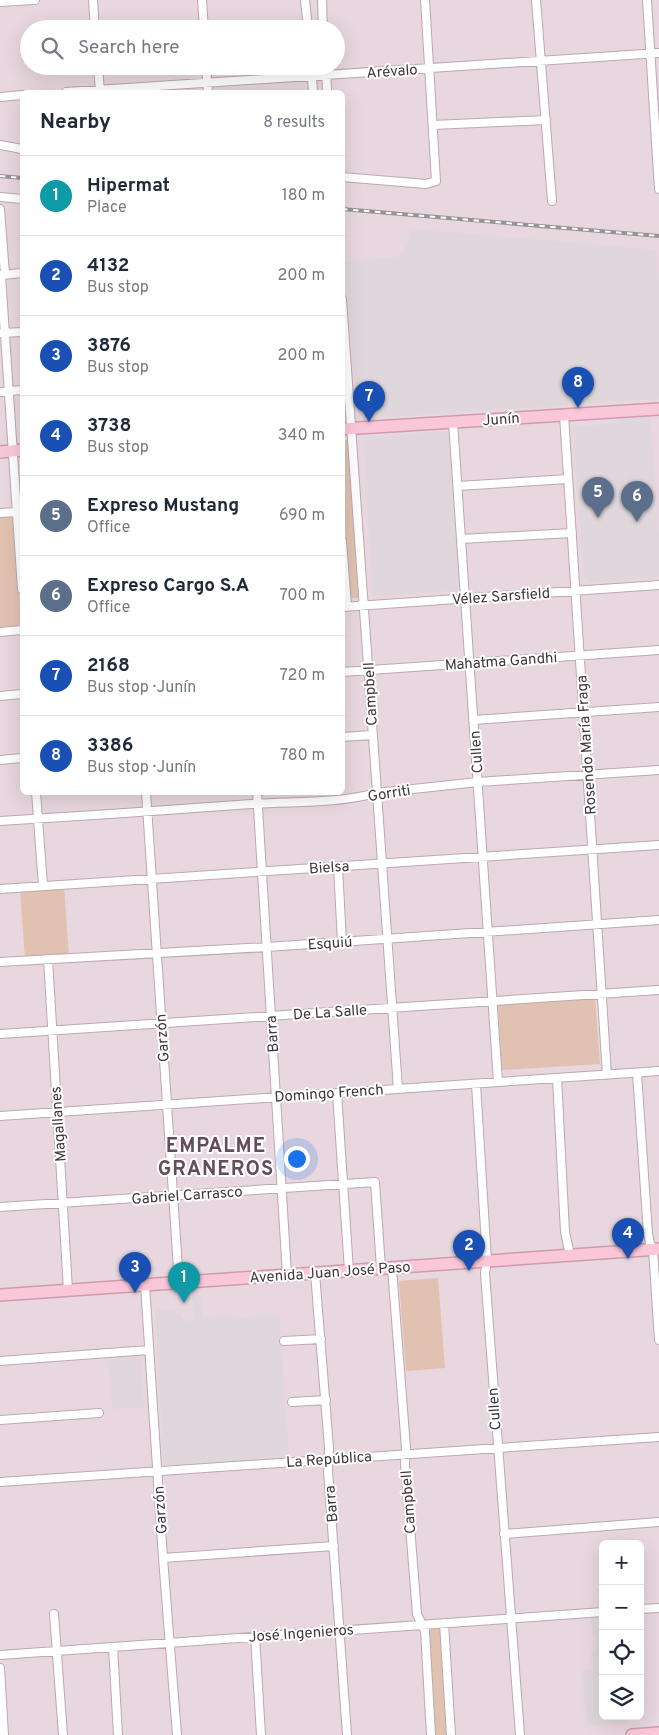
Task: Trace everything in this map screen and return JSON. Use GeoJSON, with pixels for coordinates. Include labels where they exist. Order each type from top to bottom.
{"type":"FeatureCollection","features":[{"type":"Feature","properties":{"kind":"main road","name":"Junín"},"geometry":{"type":"LineString","coordinates":[[347,429],[659,409]]}},
{"type":"Feature","properties":{"kind":"main road"},"geometry":{"type":"LineString","coordinates":[[0,452],[18,451]]}},
{"type":"Feature","properties":{"kind":"main road","name":"Avenida Juan José Paso"},"geometry":{"type":"LineString","coordinates":[[0,1295],[656,1249]]}},
{"type":"Feature","properties":{"kind":"main road"},"geometry":{"type":"LineString","coordinates":[[632,1735],[659,1733]]}},
{"type":"Feature","properties":{"kind":"street"},"geometry":{"type":"LineString","coordinates":[[0,2],[35,0]]}},
{"type":"Feature","properties":{"kind":"street"},"geometry":{"type":"LineString","coordinates":[[93,0],[94,20]]}},
{"type":"Feature","properties":{"kind":"street"},"geometry":{"type":"LineString","coordinates":[[202,0],[203,20]]}},
{"type":"Feature","properties":{"kind":"street"},"geometry":{"type":"LineString","coordinates":[[305,0],[307,20]]}},
{"type":"Feature","properties":{"kind":"street"},"geometry":{"type":"LineString","coordinates":[[322,0],[323,20]]}},
{"type":"Feature","properties":{"kind":"street"},"geometry":{"type":"LineString","coordinates":[[345,177],[426,184],[436,180],[425,0]]}},
{"type":"Feature","properties":{"kind":"street"},"geometry":{"type":"LineString","coordinates":[[536,0],[552,201]]}},
{"type":"Feature","properties":{"kind":"street"},"geometry":{"type":"LineString","coordinates":[[647,0],[659,189]]}},
{"type":"Feature","properties":{"kind":"street","name":"Arévalo"},"geometry":{"type":"LineString","coordinates":[[345,74],[659,53]]}},
{"type":"Feature","properties":{"kind":"street"},"geometry":{"type":"LineString","coordinates":[[99,75],[100,90]]}},
{"type":"Feature","properties":{"kind":"street"},"geometry":{"type":"LineString","coordinates":[[207,75],[208,90]]}},
{"type":"Feature","properties":{"kind":"street"},"geometry":{"type":"LineString","coordinates":[[326,75],[327,90]]}},
{"type":"Feature","properties":{"kind":"street","name":"Arévalo"},"geometry":{"type":"LineString","coordinates":[[114,90],[326,75]]}},
{"type":"Feature","properties":{"kind":"street"},"geometry":{"type":"LineString","coordinates":[[311,76],[312,90]]}},
{"type":"Feature","properties":{"kind":"street"},"geometry":{"type":"LineString","coordinates":[[0,97],[20,95]]}},
{"type":"Feature","properties":{"kind":"street"},"geometry":{"type":"LineString","coordinates":[[433,124],[546,120]]}},
{"type":"Feature","properties":{"kind":"street"},"geometry":{"type":"LineString","coordinates":[[0,145],[20,148]]}},
{"type":"Feature","properties":{"kind":"street"},"geometry":{"type":"LineString","coordinates":[[0,197],[20,199]]}},
{"type":"Feature","properties":{"kind":"street"},"geometry":{"type":"LineString","coordinates":[[0,208],[3,333],[18,451],[17,512],[20,522]]}},
{"type":"Feature","properties":{"kind":"street"},"geometry":{"type":"LineString","coordinates":[[2,275],[20,273]]}},
{"type":"Feature","properties":{"kind":"street"},"geometry":{"type":"LineString","coordinates":[[3,333],[20,332]]}},
{"type":"Feature","properties":{"kind":"street","name":"Campbell"},"geometry":{"type":"LineString","coordinates":[[345,377],[347,429],[364,606],[376,793],[389,938],[398,1089]]}},
{"type":"Feature","properties":{"kind":"street"},"geometry":{"type":"LineString","coordinates":[[0,392],[20,390]]}},
{"type":"Feature","properties":{"kind":"street","name":"Rosendo María Fraga"},"geometry":{"type":"LineString","coordinates":[[564,415],[607,1075]]}},
{"type":"Feature","properties":{"kind":"street","name":"Cullen"},"geometry":{"type":"LineString","coordinates":[[453,422],[498,1082]]}},
{"type":"Feature","properties":{"kind":"street"},"geometry":{"type":"LineString","coordinates":[[458,486],[568,479]]}},
{"type":"Feature","properties":{"kind":"street"},"geometry":{"type":"LineString","coordinates":[[0,513],[17,512]]}},
{"type":"Feature","properties":{"kind":"street"},"geometry":{"type":"LineString","coordinates":[[461,539],[572,533]]}},
{"type":"Feature","properties":{"kind":"street","name":"Vélez Sarsfield"},"geometry":{"type":"LineString","coordinates":[[345,607],[659,585]]}},
{"type":"Feature","properties":{"kind":"street"},"geometry":{"type":"LineString","coordinates":[[0,632],[20,630]]}},
{"type":"Feature","properties":{"kind":"street","name":"Mahatma Gandhi"},"geometry":{"type":"LineString","coordinates":[[345,672],[659,650]]}},
{"type":"Feature","properties":{"kind":"street"},"geometry":{"type":"LineString","coordinates":[[0,696],[20,694]]}},
{"type":"Feature","properties":{"kind":"street"},"geometry":{"type":"LineString","coordinates":[[473,720],[659,707]]}},
{"type":"Feature","properties":{"kind":"street"},"geometry":{"type":"LineString","coordinates":[[345,737],[372,735]]}},
{"type":"Feature","properties":{"kind":"street"},"geometry":{"type":"LineString","coordinates":[[0,760],[20,758]]}},
{"type":"Feature","properties":{"kind":"street","name":"Gorriti"},"geometry":{"type":"LineString","coordinates":[[0,821],[332,800],[361,797],[376,793],[478,782],[659,770]]}},
{"type":"Feature","properties":{"kind":"street"},"geometry":{"type":"LineString","coordinates":[[36,795],[43,886]]}},
{"type":"Feature","properties":{"kind":"street","name":"Garzón"},"geometry":{"type":"LineString","coordinates":[[146,795],[179,1282]]}},
{"type":"Feature","properties":{"kind":"street","name":"Barra"},"geometry":{"type":"LineString","coordinates":[[257,795],[287,1275]]}},
{"type":"Feature","properties":{"kind":"street","name":"Bielsa"},"geometry":{"type":"LineString","coordinates":[[0,889],[659,845]]}},
{"type":"Feature","properties":{"kind":"street"},"geometry":{"type":"LineString","coordinates":[[338,867],[342,942]]}},
{"type":"Feature","properties":{"kind":"street","name":"Esquiú"},"geometry":{"type":"LineString","coordinates":[[0,962],[267,947],[659,920]]}},
{"type":"Feature","properties":{"kind":"street","name":"Magallanes"},"geometry":{"type":"LineString","coordinates":[[48,959],[68,1290]]}},
{"type":"Feature","properties":{"kind":"street","name":"De La Salle"},"geometry":{"type":"LineString","coordinates":[[0,1034],[659,990]]}},
{"type":"Feature","properties":{"kind":"street","name":"Domingo French"},"geometry":{"type":"LineString","coordinates":[[0,1116],[659,1071]]}},
{"type":"Feature","properties":{"kind":"street"},"geometry":{"type":"LineString","coordinates":[[637,1073],[648,1234],[650,1243],[656,1249],[659,1340]]}},
{"type":"Feature","properties":{"kind":"street"},"geometry":{"type":"LineString","coordinates":[[558,1078],[565,1232],[570,1255]]}},
{"type":"Feature","properties":{"kind":"street","name":"Cullen"},"geometry":{"type":"LineString","coordinates":[[476,1084],[487,1261],[485,1274],[520,1735]]}},
{"type":"Feature","properties":{"kind":"street"},"geometry":{"type":"LineString","coordinates":[[337,1093],[349,1271]]}},
{"type":"Feature","properties":{"kind":"street","name":"Campbell"},"geometry":{"type":"LineString","coordinates":[[375,1182],[387,1268],[406,1454],[405,1464],[417,1614],[425,1631],[431,1735]]}},
{"type":"Feature","properties":{"kind":"street","name":"Gabriel Carrasco"},"geometry":{"type":"LineString","coordinates":[[0,1207],[375,1182]]}},
{"type":"Feature","properties":{"kind":"street","name":"Barra"},"geometry":{"type":"LineString","coordinates":[[316,1273],[330,1448],[328,1471],[348,1735]]}},
{"type":"Feature","properties":{"kind":"street","name":"Garzón"},"geometry":{"type":"LineString","coordinates":[[145,1285],[177,1735]]}},
{"type":"Feature","properties":{"kind":"street"},"geometry":{"type":"LineString","coordinates":[[284,1341],[321,1339]]}},
{"type":"Feature","properties":{"kind":"street"},"geometry":{"type":"LineString","coordinates":[[0,1361],[149,1350]]}},
{"type":"Feature","properties":{"kind":"street"},"geometry":{"type":"LineString","coordinates":[[292,1402],[326,1400]]}},
{"type":"Feature","properties":{"kind":"street"},"geometry":{"type":"LineString","coordinates":[[0,1420],[99,1413]]}},
{"type":"Feature","properties":{"kind":"street","name":"La República"},"geometry":{"type":"LineString","coordinates":[[0,1482],[659,1437]]}},
{"type":"Feature","properties":{"kind":"street"},"geometry":{"type":"LineString","coordinates":[[504,1534],[659,1522]]}},
{"type":"Feature","properties":{"kind":"street"},"geometry":{"type":"LineString","coordinates":[[163,1558],[334,1546]]}},
{"type":"Feature","properties":{"kind":"street"},"geometry":{"type":"LineString","coordinates":[[644,1609],[659,1608]]}},
{"type":"Feature","properties":{"kind":"street","name":"José Ingenieros"},"geometry":{"type":"LineString","coordinates":[[0,1655],[599,1612]]}},
{"type":"Feature","properties":{"kind":"street"},"geometry":{"type":"LineString","coordinates":[[54,1614],[63,1735]]}},
{"type":"Feature","properties":{"kind":"street"},"geometry":{"type":"LineString","coordinates":[[444,1623],[451,1735]]}},
{"type":"Feature","properties":{"kind":"street"},"geometry":{"type":"LineString","coordinates":[[255,1636],[261,1735]]}},
{"type":"Feature","properties":{"kind":"street"},"geometry":{"type":"LineString","coordinates":[[113,1647],[118,1735]]}},
{"type":"Feature","properties":{"kind":"street"},"geometry":{"type":"LineString","coordinates":[[0,1668],[4,1735]]}},
{"type":"Feature","properties":{"kind":"shaded area"},"geometry":{"type":"Polygon","coordinates":[[[0,0],[659,0],[659,1735],[0,1735],[0,0]]]}},
{"type":"Feature","properties":{"kind":"shaded area"},"geometry":{"type":"Polygon","coordinates":[[[410,229],[656,250],[659,288],[659,399],[358,419],[345,262],[399,257],[409,242],[410,229]]]}},
{"type":"Feature","properties":{"kind":"shaded area"},"geometry":{"type":"Polygon","coordinates":[[[650,416],[659,536],[659,577],[592,582],[584,577],[573,427],[620,423],[620,419],[650,416]]]}},
{"type":"Feature","properties":{"kind":"shaded area"},"geometry":{"type":"Polygon","coordinates":[[[450,431],[460,590],[373,596],[363,437],[450,431]]]}},
{"type":"Feature","properties":{"kind":"shaded area"},"geometry":{"type":"Polygon","coordinates":[[[345,440],[349,442],[360,596],[358,598],[352,598],[349,592],[345,529],[345,440]]]}},
{"type":"Feature","properties":{"kind":"shaded area"},"geometry":{"type":"Polygon","coordinates":[[[0,516],[11,517],[15,521],[20,623],[18,626],[0,627],[0,516]]]}},
{"type":"Feature","properties":{"kind":"shaded area"},"geometry":{"type":"Polygon","coordinates":[[[64,885],[69,957],[25,960],[20,888],[64,885]]]}},
{"type":"Feature","properties":{"kind":"shaded area"},"geometry":{"type":"Polygon","coordinates":[[[595,998],[600,1064],[502,1070],[498,1005],[595,998]]]}},
{"type":"Feature","properties":{"kind":"shaded area"},"geometry":{"type":"Polygon","coordinates":[[[438,1278],[445,1368],[406,1371],[399,1281],[438,1278]]]}},
{"type":"Feature","properties":{"kind":"shaded area"},"geometry":{"type":"Polygon","coordinates":[[[192,1295],[201,1295],[203,1317],[236,1316],[236,1318],[279,1315],[289,1457],[164,1466],[155,1310],[176,1309],[176,1315],[181,1314],[185,1321],[194,1321],[192,1295]]]}},
{"type":"Feature","properties":{"kind":"shaded area"},"geometry":{"type":"Polygon","coordinates":[[[140,1357],[144,1407],[112,1409],[108,1359],[140,1357]]]}},
{"type":"Feature","properties":{"kind":"shaded area"},"geometry":{"type":"Polygon","coordinates":[[[599,1617],[599,1720],[627,1720],[627,1723],[587,1726],[582,1671],[592,1670],[591,1652],[596,1651],[591,1618],[599,1617]]]}},
{"type":"Feature","properties":{"kind":"shaded area"},"geometry":{"type":"Polygon","coordinates":[[[433,1627],[437,1627],[442,1633],[449,1735],[434,1735],[428,1632],[433,1627]]]}},
{"type":"Feature","properties":{"kind":"railway"},"geometry":{"type":"LineString","coordinates":[[0,176],[20,178]]}},
{"type":"Feature","properties":{"kind":"railway"},"geometry":{"type":"LineString","coordinates":[[345,209],[659,236]]}},
{"type":"Feature","properties":{"kind":"place","name":"3386"},"geometry":{"type":"Point","coordinates":[578,408]}},
{"type":"Feature","properties":{"kind":"place","name":"2168"},"geometry":{"type":"Point","coordinates":[369,422]}},
{"type":"Feature","properties":{"kind":"place","name":"Expreso Mustang"},"geometry":{"type":"Point","coordinates":[598,518]}},
{"type":"Feature","properties":{"kind":"place","name":"Expreso Cargo S.A"},"geometry":{"type":"Point","coordinates":[637,522]}},
{"type":"Feature","properties":{"kind":"place","name":"3738"},"geometry":{"type":"Point","coordinates":[628,1259]}},
{"type":"Feature","properties":{"kind":"place","name":"4132"},"geometry":{"type":"Point","coordinates":[469,1271]}},
{"type":"Feature","properties":{"kind":"place","name":"3876"},"geometry":{"type":"Point","coordinates":[135,1293]}},
{"type":"Feature","properties":{"kind":"place","name":"Hipermat"},"geometry":{"type":"Point","coordinates":[184,1303]}},
{"type":"Feature","properties":{"kind":"district","name":"EMPALME GRANEROS"},"geometry":{"type":"Point","coordinates":[216,1156]}}]}
